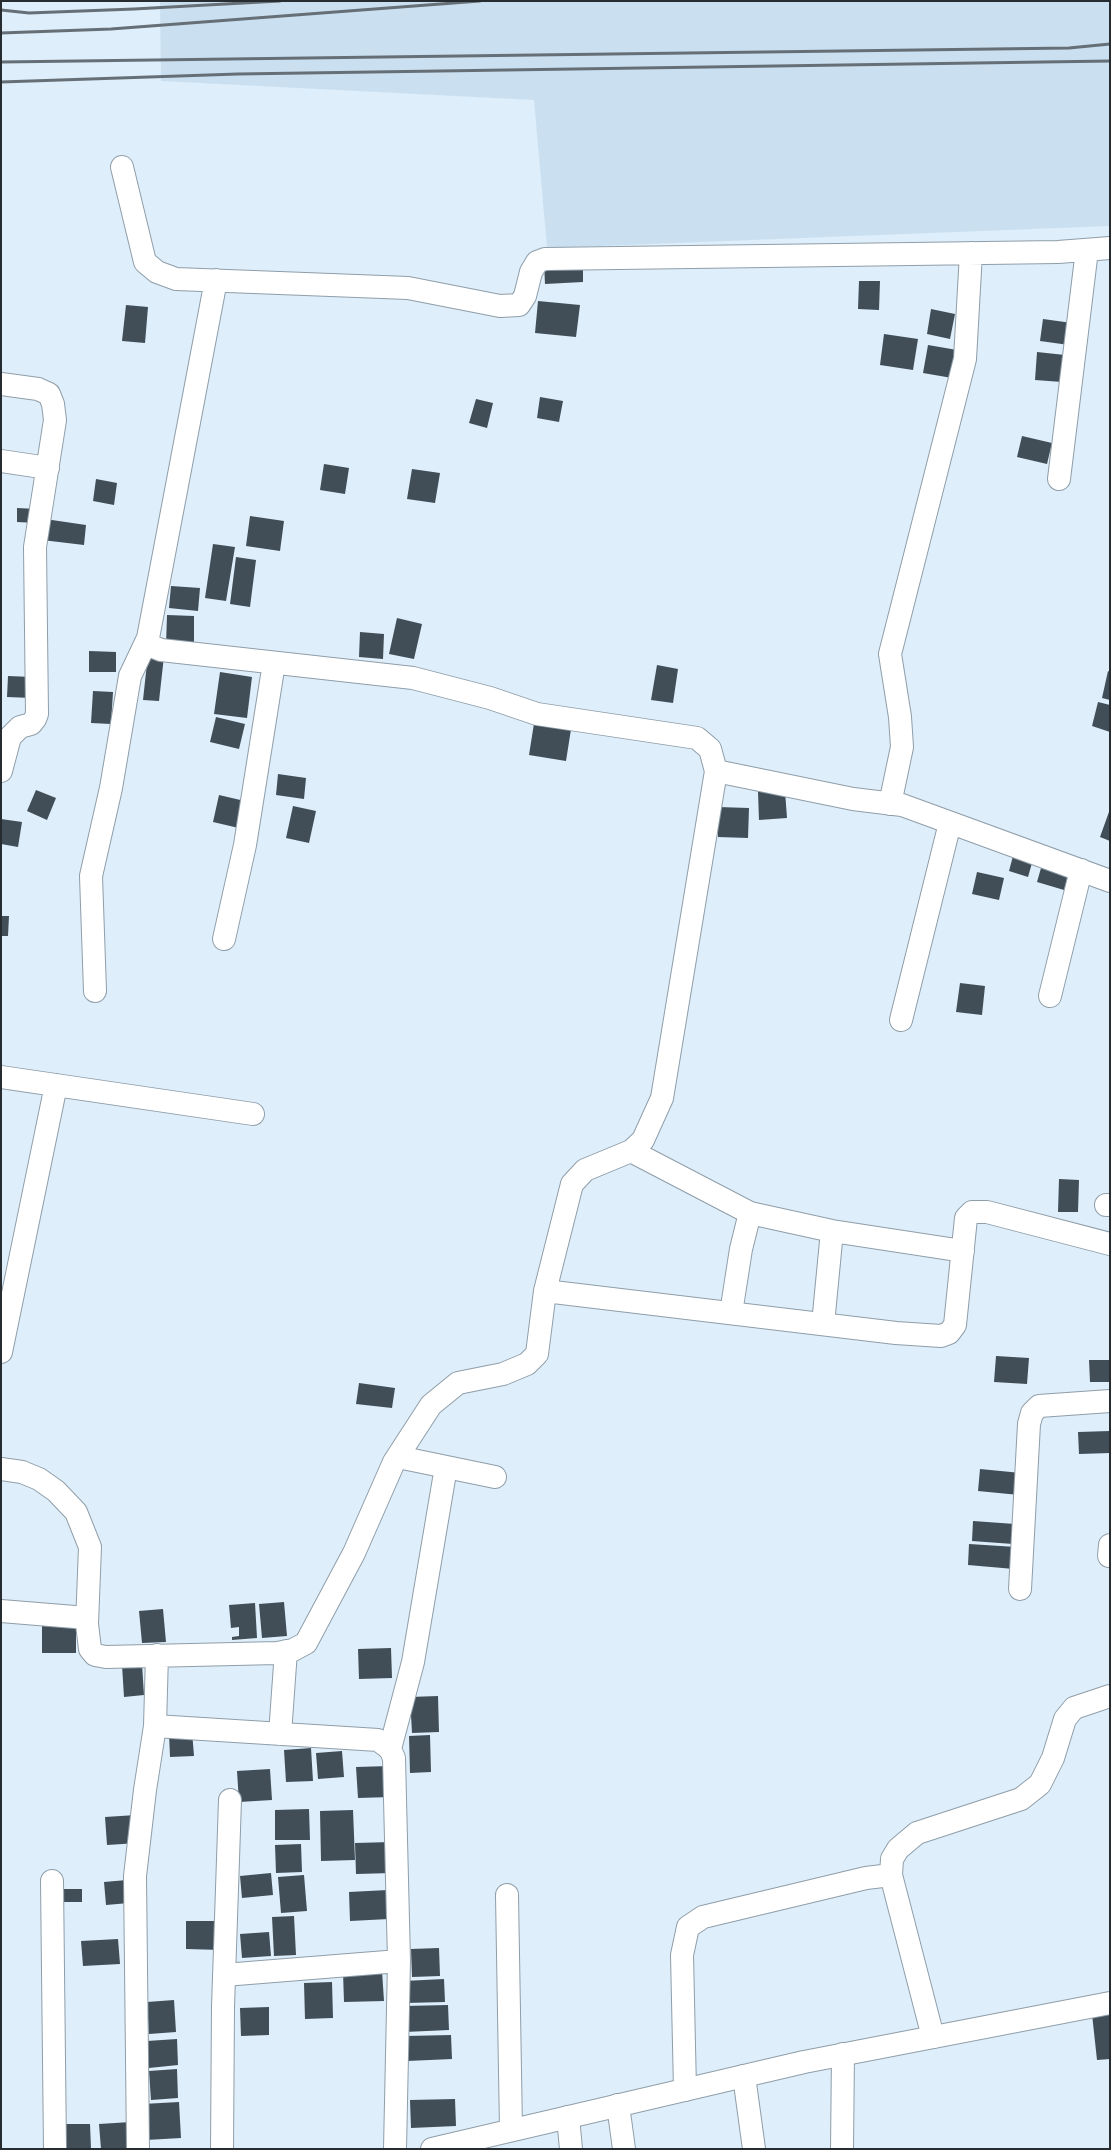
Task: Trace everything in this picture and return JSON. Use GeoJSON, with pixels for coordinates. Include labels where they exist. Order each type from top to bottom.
{"type":"FeatureCollection","features":[{"type":"Feature","properties":{"kind":"street"},"geometry":{"type":"LineString","coordinates":[[122,167],[145,262],[156,272],[176,278],[408,288],[500,306],[519,305],[525,296],[531,272],[537,262],[546,259],[971,253],[1110,248]]}},
{"type":"Feature","properties":{"kind":"street"},"geometry":{"type":"LineString","coordinates":[[1059,479],[1086,250]]}},
{"type":"Feature","properties":{"kind":"street"},"geometry":{"type":"LineString","coordinates":[[890,804],[902,748],[900,717],[890,654],[964,359],[971,253]]}},
{"type":"Feature","properties":{"kind":"street"},"geometry":{"type":"LineString","coordinates":[[95,991],[91,876],[111,788],[130,676],[148,638],[216,280]]}},
{"type":"Feature","properties":{"kind":"street"},"geometry":{"type":"LineString","coordinates":[[1,384],[38,388],[49,394],[53,404],[55,420],[35,547],[37,714],[36,719],[31,724],[14,731],[10,737],[3,758]]}},
{"type":"Feature","properties":{"kind":"street"},"geometry":{"type":"LineString","coordinates":[[1,461],[48,468]]}},
{"type":"Feature","properties":{"kind":"street"},"geometry":{"type":"LineString","coordinates":[[1,1469],[22,1472],[39,1479],[56,1491],[76,1512],[90,1547],[87,1618],[90,1648],[95,1655],[106,1657],[231,1655],[293,1650],[306,1643],[354,1553],[398,1457],[431,1405],[458,1383],[503,1374],[526,1364],[537,1354],[545,1291],[572,1184],[585,1170],[631,1151],[643,1140],[662,1098],[716,771],[710,749],[697,738],[537,714],[490,698],[413,678],[161,650],[151,646],[148,638]]}},
{"type":"Feature","properties":{"kind":"street"},"geometry":{"type":"LineString","coordinates":[[224,939],[246,845],[274,663]]}},
{"type":"Feature","properties":{"kind":"street"},"geometry":{"type":"LineString","coordinates":[[716,771],[853,799],[902,805],[1110,881]]}},
{"type":"Feature","properties":{"kind":"street"},"geometry":{"type":"LineString","coordinates":[[901,1020],[950,823]]}},
{"type":"Feature","properties":{"kind":"street"},"geometry":{"type":"LineString","coordinates":[[1050,996],[1081,870]]}},
{"type":"Feature","properties":{"kind":"street"},"geometry":{"type":"LineString","coordinates":[[1,1077],[253,1114]]}},
{"type":"Feature","properties":{"kind":"street"},"geometry":{"type":"LineString","coordinates":[[1,1352],[56,1085]]}},
{"type":"Feature","properties":{"kind":"street"},"geometry":{"type":"LineString","coordinates":[[631,1151],[750,1213],[832,1231],[963,1251]]}},
{"type":"Feature","properties":{"kind":"street"},"geometry":{"type":"LineString","coordinates":[[545,1291],[823,1324],[941,1336],[949,1333],[955,1325],[966,1218],[972,1212],[987,1212],[1110,1244]]}},
{"type":"Feature","properties":{"kind":"street"},"geometry":{"type":"LineString","coordinates":[[731,1313],[741,1249],[750,1213]]}},
{"type":"Feature","properties":{"kind":"street"},"geometry":{"type":"LineString","coordinates":[[823,1324],[832,1231]]}},
{"type":"Feature","properties":{"kind":"street"},"geometry":{"type":"LineString","coordinates":[[1020,1590],[1029,1424],[1032,1413],[1039,1406],[1110,1401]]}},
{"type":"Feature","properties":{"kind":"street"},"geometry":{"type":"LineString","coordinates":[[398,1457],[495,1477]]}},
{"type":"Feature","properties":{"kind":"street"},"geometry":{"type":"LineString","coordinates":[[390,1749],[413,1662],[446,1467]]}},
{"type":"Feature","properties":{"kind":"street"},"geometry":{"type":"LineString","coordinates":[[1,1611],[87,1618]]}},
{"type":"Feature","properties":{"kind":"street"},"geometry":{"type":"LineString","coordinates":[[280,1734],[286,1651]]}},
{"type":"Feature","properties":{"kind":"street"},"geometry":{"type":"LineString","coordinates":[[138,2149],[135,1876],[145,1790],[155,1726],[157,1655]]}},
{"type":"Feature","properties":{"kind":"street"},"geometry":{"type":"LineString","coordinates":[[933,2037],[891,1875],[892,1859],[898,1849],[917,1832],[1021,1799],[1040,1784],[1053,1758],[1065,1719],[1074,1708],[1110,1696]]}},
{"type":"Feature","properties":{"kind":"street"},"geometry":{"type":"LineString","coordinates":[[155,1726],[378,1740],[390,1749],[394,1758],[399,1961],[395,2149]]}},
{"type":"Feature","properties":{"kind":"street"},"geometry":{"type":"LineString","coordinates":[[222,2149],[224,1975],[230,1800]]}},
{"type":"Feature","properties":{"kind":"street"},"geometry":{"type":"LineString","coordinates":[[685,2090],[682,1955],[688,1927],[703,1917],[866,1878],[891,1875]]}},
{"type":"Feature","properties":{"kind":"street"},"geometry":{"type":"LineString","coordinates":[[52,1882],[55,2149]]}},
{"type":"Feature","properties":{"kind":"street"},"geometry":{"type":"LineString","coordinates":[[507,1895],[511,2130]]}},
{"type":"Feature","properties":{"kind":"street"},"geometry":{"type":"LineString","coordinates":[[224,1975],[399,1961]]}},
{"type":"Feature","properties":{"kind":"street"},"geometry":{"type":"LineString","coordinates":[[432,2149],[461,2146],[511,2130],[843,2054],[1110,2003]]}},
{"type":"Feature","properties":{"kind":"street"},"geometry":{"type":"LineString","coordinates":[[842,2149],[843,2054]]}},
{"type":"Feature","properties":{"kind":"street"},"geometry":{"type":"LineString","coordinates":[[744,2076],[754,2149]]}},
{"type":"Feature","properties":{"kind":"street"},"geometry":{"type":"LineString","coordinates":[[618,2105],[624,2149]]}},
{"type":"Feature","properties":{"kind":"street"},"geometry":{"type":"LineString","coordinates":[[568,2117],[571,2149]]}},
{"type":"Feature","properties":{"kind":"shaded area"},"geometry":{"type":"Polygon","coordinates":[[[160,1],[1110,1],[1110,226],[547,248],[534,100],[161,81],[160,1]]]}},
{"type":"Feature","properties":{"kind":"building"},"geometry":{"type":"Polygon","coordinates":[[[583,261],[583,282],[545,284],[544,263],[583,261]]]}},
{"type":"Feature","properties":{"kind":"building"},"geometry":{"type":"Polygon","coordinates":[[[859,281],[880,281],[879,310],[858,309],[859,281]]]}},
{"type":"Feature","properties":{"kind":"building"},"geometry":{"type":"Polygon","coordinates":[[[538,301],[580,305],[576,337],[535,333],[538,301]]]}},
{"type":"Feature","properties":{"kind":"building"},"geometry":{"type":"Polygon","coordinates":[[[126,305],[148,307],[145,343],[122,341],[126,305]]]}},
{"type":"Feature","properties":{"kind":"building"},"geometry":{"type":"Polygon","coordinates":[[[931,309],[955,314],[950,339],[927,334],[931,309]]]}},
{"type":"Feature","properties":{"kind":"building"},"geometry":{"type":"Polygon","coordinates":[[[1043,319],[1072,323],[1069,345],[1040,341],[1043,319]]]}},
{"type":"Feature","properties":{"kind":"building"},"geometry":{"type":"Polygon","coordinates":[[[884,334],[918,339],[913,370],[880,365],[884,334]]]}},
{"type":"Feature","properties":{"kind":"building"},"geometry":{"type":"Polygon","coordinates":[[[928,345],[957,350],[952,378],[923,373],[928,345]]]}},
{"type":"Feature","properties":{"kind":"building"},"geometry":{"type":"Polygon","coordinates":[[[1037,352],[1065,355],[1062,382],[1035,380],[1037,352]]]}},
{"type":"Feature","properties":{"kind":"building"},"geometry":{"type":"Polygon","coordinates":[[[540,397],[563,401],[559,422],[537,418],[540,397]]]}},
{"type":"Feature","properties":{"kind":"building"},"geometry":{"type":"Polygon","coordinates":[[[476,399],[493,403],[487,428],[469,423],[476,399]]]}},
{"type":"Feature","properties":{"kind":"building"},"geometry":{"type":"Polygon","coordinates":[[[1022,436],[1052,443],[1047,464],[1017,457],[1022,436]]]}},
{"type":"Feature","properties":{"kind":"building"},"geometry":{"type":"Polygon","coordinates":[[[324,464],[349,468],[345,494],[320,490],[324,464]]]}},
{"type":"Feature","properties":{"kind":"building"},"geometry":{"type":"Polygon","coordinates":[[[412,469],[440,473],[435,503],[407,499],[412,469]]]}},
{"type":"Feature","properties":{"kind":"building"},"geometry":{"type":"Polygon","coordinates":[[[96,479],[117,483],[114,505],[93,501],[96,479]]]}},
{"type":"Feature","properties":{"kind":"building"},"geometry":{"type":"Polygon","coordinates":[[[17,508],[37,509],[37,523],[17,522],[17,508]]]}},
{"type":"Feature","properties":{"kind":"building"},"geometry":{"type":"Polygon","coordinates":[[[250,516],[284,521],[280,551],[246,546],[250,516]]]}},
{"type":"Feature","properties":{"kind":"building"},"geometry":{"type":"Polygon","coordinates":[[[45,519],[86,525],[84,545],[42,540],[45,519]]]}},
{"type":"Feature","properties":{"kind":"building"},"geometry":{"type":"Polygon","coordinates":[[[213,544],[235,547],[226,601],[205,598],[213,544]]]}},
{"type":"Feature","properties":{"kind":"building"},"geometry":{"type":"Polygon","coordinates":[[[236,557],[256,560],[250,607],[230,604],[236,557]]]}},
{"type":"Feature","properties":{"kind":"building"},"geometry":{"type":"Polygon","coordinates":[[[171,586],[200,588],[198,611],[169,608],[171,586]]]}},
{"type":"Feature","properties":{"kind":"building"},"geometry":{"type":"Polygon","coordinates":[[[167,615],[194,616],[194,646],[166,645],[167,615]]]}},
{"type":"Feature","properties":{"kind":"building"},"geometry":{"type":"Polygon","coordinates":[[[397,618],[422,624],[414,659],[389,654],[397,618]]]}},
{"type":"Feature","properties":{"kind":"building"},"geometry":{"type":"Polygon","coordinates":[[[360,632],[384,634],[383,659],[359,657],[360,632]]]}},
{"type":"Feature","properties":{"kind":"building"},"geometry":{"type":"Polygon","coordinates":[[[89,651],[116,652],[116,672],[89,672],[89,651]]]}},
{"type":"Feature","properties":{"kind":"building"},"geometry":{"type":"Polygon","coordinates":[[[148,654],[164,656],[159,701],[143,700],[148,654]]]}},
{"type":"Feature","properties":{"kind":"building"},"geometry":{"type":"Polygon","coordinates":[[[657,665],[678,669],[673,703],[651,700],[657,665]]]}},
{"type":"Feature","properties":{"kind":"building"},"geometry":{"type":"Polygon","coordinates":[[[1108,671],[1110,672],[1110,700],[1102,698],[1108,671]]]}},
{"type":"Feature","properties":{"kind":"building"},"geometry":{"type":"Polygon","coordinates":[[[220,672],[252,677],[247,718],[214,714],[220,672]]]}},
{"type":"Feature","properties":{"kind":"building"},"geometry":{"type":"Polygon","coordinates":[[[8,676],[32,677],[32,698],[7,697],[8,676]]]}},
{"type":"Feature","properties":{"kind":"building"},"geometry":{"type":"Polygon","coordinates":[[[93,691],[113,692],[111,724],[91,723],[93,691]]]}},
{"type":"Feature","properties":{"kind":"building"},"geometry":{"type":"Polygon","coordinates":[[[1098,702],[1110,705],[1110,732],[1092,726],[1098,702]]]}},
{"type":"Feature","properties":{"kind":"building"},"geometry":{"type":"Polygon","coordinates":[[[216,717],[245,724],[239,749],[210,742],[216,717]]]}},
{"type":"Feature","properties":{"kind":"building"},"geometry":{"type":"Polygon","coordinates":[[[535,717],[572,723],[566,761],[529,755],[535,717]]]}},
{"type":"Feature","properties":{"kind":"building"},"geometry":{"type":"Polygon","coordinates":[[[278,774],[306,778],[304,799],[276,795],[278,774]]]}},
{"type":"Feature","properties":{"kind":"building"},"geometry":{"type":"Polygon","coordinates":[[[36,790],[56,798],[47,820],[27,811],[36,790]]]}},
{"type":"Feature","properties":{"kind":"building"},"geometry":{"type":"Polygon","coordinates":[[[785,791],[787,818],[759,820],[758,792],[785,791]]]}},
{"type":"Feature","properties":{"kind":"building"},"geometry":{"type":"Polygon","coordinates":[[[219,795],[249,802],[243,829],[213,822],[219,795]]]}},
{"type":"Feature","properties":{"kind":"building"},"geometry":{"type":"Polygon","coordinates":[[[293,806],[316,811],[309,843],[286,838],[293,806]]]}},
{"type":"Feature","properties":{"kind":"building"},"geometry":{"type":"Polygon","coordinates":[[[718,807],[749,808],[748,838],[718,837],[718,807]]]}},
{"type":"Feature","properties":{"kind":"building"},"geometry":{"type":"Polygon","coordinates":[[[1110,809],[1110,841],[1100,837],[1110,809]]]}},
{"type":"Feature","properties":{"kind":"building"},"geometry":{"type":"Polygon","coordinates":[[[1,819],[22,822],[18,847],[1,844],[1,819]]]}},
{"type":"Feature","properties":{"kind":"building"},"geometry":{"type":"Polygon","coordinates":[[[1013,856],[1032,863],[1028,877],[1009,871],[1013,856]]]}},
{"type":"Feature","properties":{"kind":"building"},"geometry":{"type":"Polygon","coordinates":[[[1041,868],[1068,876],[1064,890],[1037,882],[1041,868]]]}},
{"type":"Feature","properties":{"kind":"building"},"geometry":{"type":"Polygon","coordinates":[[[977,872],[1004,878],[999,900],[972,894],[977,872]]]}},
{"type":"Feature","properties":{"kind":"building"},"geometry":{"type":"Polygon","coordinates":[[[1,916],[9,916],[8,936],[1,936],[1,916]]]}},
{"type":"Feature","properties":{"kind":"building"},"geometry":{"type":"Polygon","coordinates":[[[960,983],[985,986],[982,1015],[956,1012],[960,983]]]}},
{"type":"Feature","properties":{"kind":"building"},"geometry":{"type":"Polygon","coordinates":[[[1059,1179],[1079,1180],[1078,1212],[1058,1212],[1059,1179]]]}},
{"type":"Feature","properties":{"kind":"building"},"geometry":{"type":"Polygon","coordinates":[[[996,1356],[1029,1358],[1027,1384],[994,1382],[996,1356]]]}},
{"type":"Feature","properties":{"kind":"building"},"geometry":{"type":"Polygon","coordinates":[[[1089,1360],[1110,1360],[1110,1382],[1090,1382],[1089,1360]]]}},
{"type":"Feature","properties":{"kind":"building"},"geometry":{"type":"Polygon","coordinates":[[[359,1383],[395,1388],[392,1408],[356,1404],[359,1383]]]}},
{"type":"Feature","properties":{"kind":"building"},"geometry":{"type":"Polygon","coordinates":[[[1110,1431],[1110,1453],[1079,1454],[1078,1432],[1110,1431]]]}},
{"type":"Feature","properties":{"kind":"building"},"geometry":{"type":"Polygon","coordinates":[[[980,1469],[1021,1473],[1019,1495],[978,1491],[980,1469]]]}},
{"type":"Feature","properties":{"kind":"building"},"geometry":{"type":"Polygon","coordinates":[[[973,1521],[1015,1524],[1013,1544],[972,1541],[973,1521]]]}},
{"type":"Feature","properties":{"kind":"building"},"geometry":{"type":"Polygon","coordinates":[[[969,1544],[1016,1547],[1014,1569],[968,1565],[969,1544]]]}},
{"type":"Feature","properties":{"kind":"building"},"geometry":{"type":"Polygon","coordinates":[[[284,1602],[287,1636],[262,1638],[259,1604],[284,1602]]]}},
{"type":"Feature","properties":{"kind":"building"},"geometry":{"type":"Polygon","coordinates":[[[255,1603],[257,1638],[232,1640],[232,1637],[239,1636],[239,1627],[231,1628],[229,1605],[255,1603]]]}},
{"type":"Feature","properties":{"kind":"building"},"geometry":{"type":"Polygon","coordinates":[[[163,1609],[166,1642],[142,1643],[139,1611],[163,1609]]]}},
{"type":"Feature","properties":{"kind":"building"},"geometry":{"type":"Polygon","coordinates":[[[42,1622],[76,1622],[76,1653],[42,1653],[42,1622]]]}},
{"type":"Feature","properties":{"kind":"building"},"geometry":{"type":"Polygon","coordinates":[[[391,1648],[392,1678],[359,1679],[358,1649],[391,1648]]]}},
{"type":"Feature","properties":{"kind":"building"},"geometry":{"type":"Polygon","coordinates":[[[142,1664],[144,1695],[124,1697],[122,1665],[142,1664]]]}},
{"type":"Feature","properties":{"kind":"building"},"geometry":{"type":"Polygon","coordinates":[[[438,1696],[439,1732],[412,1733],[410,1697],[438,1696]]]}},
{"type":"Feature","properties":{"kind":"building"},"geometry":{"type":"Polygon","coordinates":[[[192,1731],[194,1756],[170,1757],[169,1733],[192,1731]]]}},
{"type":"Feature","properties":{"kind":"building"},"geometry":{"type":"Polygon","coordinates":[[[430,1735],[431,1772],[410,1773],[409,1736],[430,1735]]]}},
{"type":"Feature","properties":{"kind":"building"},"geometry":{"type":"Polygon","coordinates":[[[311,1748],[313,1781],[286,1782],[284,1750],[311,1748]]]}},
{"type":"Feature","properties":{"kind":"building"},"geometry":{"type":"Polygon","coordinates":[[[342,1751],[344,1777],[318,1779],[316,1753],[342,1751]]]}},
{"type":"Feature","properties":{"kind":"building"},"geometry":{"type":"Polygon","coordinates":[[[390,1766],[391,1797],[358,1798],[356,1767],[390,1766]]]}},
{"type":"Feature","properties":{"kind":"building"},"geometry":{"type":"Polygon","coordinates":[[[270,1769],[272,1800],[239,1802],[237,1771],[270,1769]]]}},
{"type":"Feature","properties":{"kind":"building"},"geometry":{"type":"Polygon","coordinates":[[[309,1809],[310,1840],[275,1840],[275,1810],[309,1809]]]}},
{"type":"Feature","properties":{"kind":"building"},"geometry":{"type":"Polygon","coordinates":[[[353,1810],[355,1860],[321,1861],[320,1811],[353,1810]]]}},
{"type":"Feature","properties":{"kind":"building"},"geometry":{"type":"Polygon","coordinates":[[[136,1815],[138,1843],[107,1845],[105,1817],[136,1815]]]}},
{"type":"Feature","properties":{"kind":"building"},"geometry":{"type":"Polygon","coordinates":[[[392,1842],[392,1873],[356,1874],[355,1843],[392,1842]]]}},
{"type":"Feature","properties":{"kind":"building"},"geometry":{"type":"Polygon","coordinates":[[[301,1844],[302,1872],[276,1873],[275,1845],[301,1844]]]}},
{"type":"Feature","properties":{"kind":"building"},"geometry":{"type":"Polygon","coordinates":[[[271,1873],[273,1895],[242,1898],[240,1876],[271,1873]]]}},
{"type":"Feature","properties":{"kind":"building"},"geometry":{"type":"Polygon","coordinates":[[[304,1875],[307,1911],[281,1913],[278,1877],[304,1875]]]}},
{"type":"Feature","properties":{"kind":"building"},"geometry":{"type":"Polygon","coordinates":[[[127,1880],[129,1903],[106,1905],[104,1882],[127,1880]]]}},
{"type":"Feature","properties":{"kind":"building"},"geometry":{"type":"Polygon","coordinates":[[[64,1889],[82,1889],[82,1902],[64,1902],[64,1889]]]}},
{"type":"Feature","properties":{"kind":"building"},"geometry":{"type":"Polygon","coordinates":[[[388,1890],[389,1919],[350,1921],[349,1892],[388,1890]]]}},
{"type":"Feature","properties":{"kind":"building"},"geometry":{"type":"Polygon","coordinates":[[[294,1916],[296,1955],[274,1956],[272,1917],[294,1916]]]}},
{"type":"Feature","properties":{"kind":"building"},"geometry":{"type":"Polygon","coordinates":[[[186,1921],[222,1921],[222,1950],[186,1949],[186,1921]]]}},
{"type":"Feature","properties":{"kind":"building"},"geometry":{"type":"Polygon","coordinates":[[[269,1932],[271,1956],[242,1958],[240,1934],[269,1932]]]}},
{"type":"Feature","properties":{"kind":"building"},"geometry":{"type":"Polygon","coordinates":[[[118,1939],[120,1964],[83,1966],[81,1941],[118,1939]]]}},
{"type":"Feature","properties":{"kind":"building"},"geometry":{"type":"Polygon","coordinates":[[[439,1948],[440,1976],[412,1977],[411,1949],[439,1948]]]}},
{"type":"Feature","properties":{"kind":"building"},"geometry":{"type":"Polygon","coordinates":[[[382,1971],[384,2001],[344,2002],[343,1972],[382,1971]]]}},
{"type":"Feature","properties":{"kind":"building"},"geometry":{"type":"Polygon","coordinates":[[[444,1979],[445,2002],[405,2003],[404,1981],[444,1979]]]}},
{"type":"Feature","properties":{"kind":"building"},"geometry":{"type":"Polygon","coordinates":[[[332,1982],[333,2018],[305,2019],[304,1983],[332,1982]]]}},
{"type":"Feature","properties":{"kind":"building"},"geometry":{"type":"Polygon","coordinates":[[[174,2000],[176,2032],[149,2034],[147,2002],[174,2000]]]}},
{"type":"Feature","properties":{"kind":"building"},"geometry":{"type":"Polygon","coordinates":[[[448,2005],[449,2030],[405,2032],[404,2006],[448,2005]]]}},
{"type":"Feature","properties":{"kind":"building"},"geometry":{"type":"Polygon","coordinates":[[[269,2007],[269,2035],[241,2036],[240,2008],[269,2007]]]}},
{"type":"Feature","properties":{"kind":"building"},"geometry":{"type":"Polygon","coordinates":[[[1110,2012],[1110,2059],[1097,2060],[1092,2014],[1110,2012]]]}},
{"type":"Feature","properties":{"kind":"building"},"geometry":{"type":"Polygon","coordinates":[[[451,2035],[452,2059],[407,2061],[406,2036],[451,2035]]]}},
{"type":"Feature","properties":{"kind":"building"},"geometry":{"type":"Polygon","coordinates":[[[177,2039],[178,2065],[149,2068],[147,2041],[177,2039]]]}},
{"type":"Feature","properties":{"kind":"building"},"geometry":{"type":"Polygon","coordinates":[[[177,2069],[178,2098],[151,2100],[149,2071],[177,2069]]]}},
{"type":"Feature","properties":{"kind":"building"},"geometry":{"type":"Polygon","coordinates":[[[455,2099],[456,2126],[411,2128],[410,2100],[455,2099]]]}},
{"type":"Feature","properties":{"kind":"building"},"geometry":{"type":"Polygon","coordinates":[[[179,2102],[181,2138],[146,2140],[143,2104],[179,2102]]]}},
{"type":"Feature","properties":{"kind":"building"},"geometry":{"type":"Polygon","coordinates":[[[131,2122],[132,2149],[101,2149],[99,2124],[131,2122]]]}},
{"type":"Feature","properties":{"kind":"building"},"geometry":{"type":"Polygon","coordinates":[[[63,2124],[90,2124],[91,2149],[64,2149],[63,2124]]]}},
{"type":"Feature","properties":{"kind":"railway"},"geometry":{"type":"LineString","coordinates":[[1,10],[29,13],[280,1]]}},
{"type":"Feature","properties":{"kind":"railway"},"geometry":{"type":"LineString","coordinates":[[1,33],[111,29],[480,1]]}},
{"type":"Feature","properties":{"kind":"railway"},"geometry":{"type":"LineString","coordinates":[[1,62],[1069,48],[1110,44]]}},
{"type":"Feature","properties":{"kind":"railway"},"geometry":{"type":"LineString","coordinates":[[1,82],[238,74],[1110,61]]}}]}
